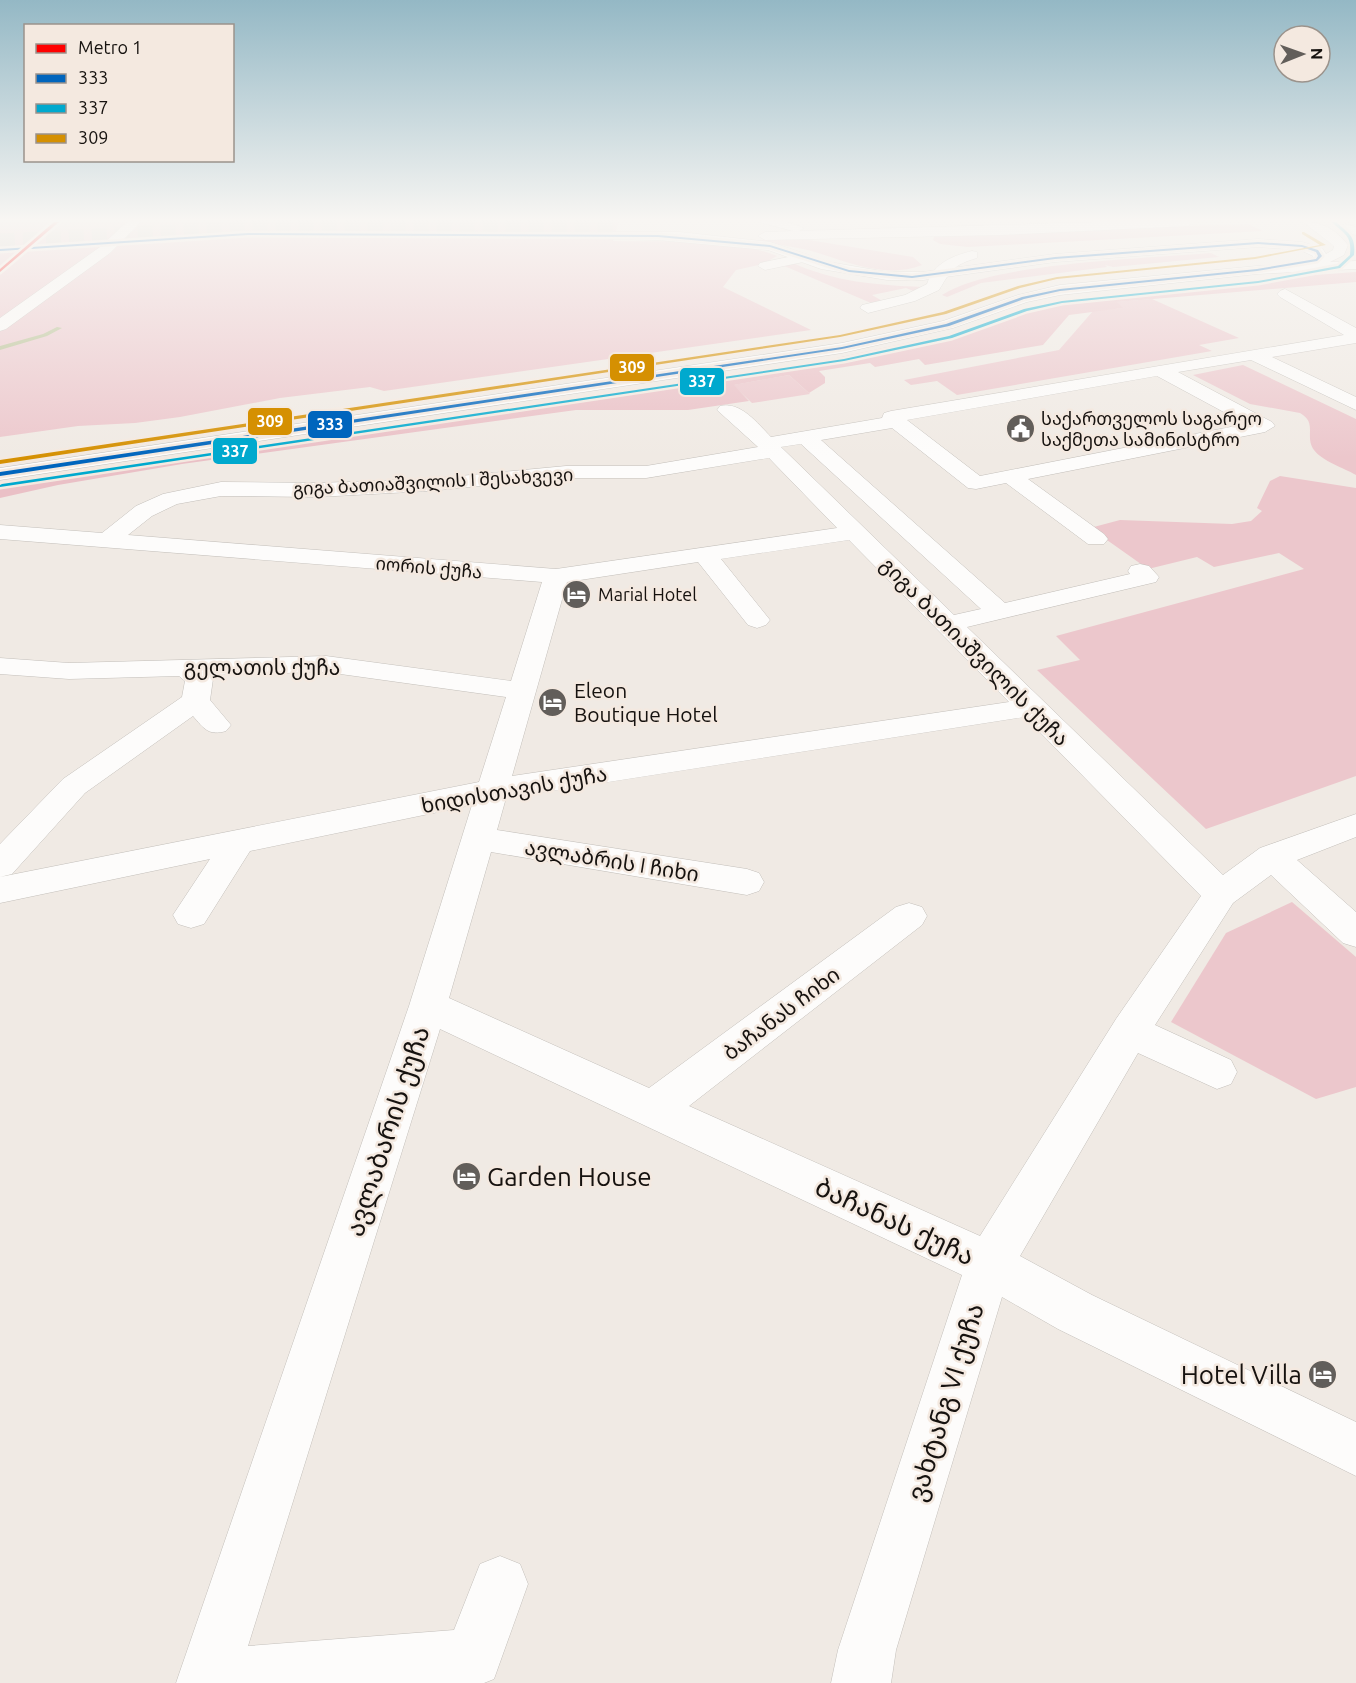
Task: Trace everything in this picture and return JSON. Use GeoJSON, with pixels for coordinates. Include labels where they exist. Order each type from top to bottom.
{"type":"FeatureCollection","features":[{"type":"Feature","properties":{"kind":"street"},"geometry":{"type":"LineString","coordinates":[[0,326],[34,301]]}},
{"type":"Feature","properties":{"kind":"street"},"geometry":{"type":"LineString","coordinates":[[868,308],[899,301]]}},
{"type":"Feature","properties":{"kind":"street"},"geometry":{"type":"LineString","coordinates":[[0,474],[842,348],[947,325],[1016,301]]}},
{"type":"Feature","properties":{"kind":"street"},"geometry":{"type":"LineString","coordinates":[[1297,301],[1356,336]]}},
{"type":"Feature","properties":{"kind":"street","name":"გიგა ბათიაშვილის I შესახვევი"},"geometry":{"type":"LineString","coordinates":[[106,541],[144,511],[171,499],[221,489],[317,490],[428,484],[566,472],[646,472],[894,419],[952,401],[1047,385],[1160,370],[1356,336]]}},
{"type":"Feature","properties":{"kind":"street"},"geometry":{"type":"LineString","coordinates":[[1252,354],[1351,397]]}},
{"type":"Feature","properties":{"kind":"street"},"geometry":{"type":"LineString","coordinates":[[920,398],[877,406],[976,483],[1265,426],[1160,370]]}},
{"type":"Feature","properties":{"kind":"street","name":"გიგა ბათიაშვილის ქუჩა"},"geometry":{"type":"LineString","coordinates":[[727,410],[739,417],[1221,894]]}},
{"type":"Feature","properties":{"kind":"street"},"geometry":{"type":"LineString","coordinates":[[805,437],[1000,612]]}},
{"type":"Feature","properties":{"kind":"street"},"geometry":{"type":"LineString","coordinates":[[1010,476],[1096,539]]}},
{"type":"Feature","properties":{"kind":"street","name":"იორის ქუჩა"},"geometry":{"type":"LineString","coordinates":[[0,532],[556,576],[855,532]]}},
{"type":"Feature","properties":{"kind":"street"},"geometry":{"type":"LineString","coordinates":[[704,554],[757,620]]}},
{"type":"Feature","properties":{"kind":"street","name":"ავლაბარის ქუჩა"},"geometry":{"type":"LineString","coordinates":[[207,1681],[428,1006],[556,576]]}},
{"type":"Feature","properties":{"kind":"street"},"geometry":{"type":"LineString","coordinates":[[948,624],[1152,578]]}},
{"type":"Feature","properties":{"kind":"street","name":"გელათის ქუჩა"},"geometry":{"type":"LineString","coordinates":[[4,673],[326,664],[522,691]]}},
{"type":"Feature","properties":{"kind":"street"},"geometry":{"type":"LineString","coordinates":[[0,865],[74,786],[196,701],[199,680],[185,667]]}},
{"type":"Feature","properties":{"kind":"street"},"geometry":{"type":"LineString","coordinates":[[196,701],[216,725]]}},
{"type":"Feature","properties":{"kind":"street","name":"ხიდისთავის ქუჩა"},"geometry":{"type":"LineString","coordinates":[[0,890],[492,790],[1032,707]]}},
{"type":"Feature","properties":{"kind":"street"},"geometry":{"type":"LineString","coordinates":[[1221,894],[1272,857],[1356,825]]}},
{"type":"Feature","properties":{"kind":"street","name":"ავლაბრის I ჩიხი"},"geometry":{"type":"LineString","coordinates":[[477,838],[747,882]]}},
{"type":"Feature","properties":{"kind":"street"},"geometry":{"type":"LineString","coordinates":[[191,915],[240,840]]}},
{"type":"Feature","properties":{"kind":"street"},"geometry":{"type":"LineString","coordinates":[[1272,857],[1356,933]]}},
{"type":"Feature","properties":{"kind":"street","name":"ვახტანგ VI ქუჩა"},"geometry":{"type":"LineString","coordinates":[[861,1683],[867,1650],[989,1264],[1130,1031],[1221,894]]}},
{"type":"Feature","properties":{"kind":"street","name":"ბაჩანას ჩიხი"},"geometry":{"type":"LineString","coordinates":[[652,1110],[909,916]]}},
{"type":"Feature","properties":{"kind":"street","name":"ბაჩანას ქუჩა"},"geometry":{"type":"LineString","coordinates":[[428,1006],[989,1264],[1075,1312],[1356,1450]]}},
{"type":"Feature","properties":{"kind":"street"},"geometry":{"type":"LineString","coordinates":[[1130,1031],[1217,1072]]}},
{"type":"Feature","properties":{"kind":"street"},"geometry":{"type":"LineString","coordinates":[[207,1681],[473,1658],[500,1584]]}},
{"type":"Feature","properties":{"kind":"shaded area"},"geometry":{"type":"Polygon","coordinates":[[[0,301],[751,301],[811,330],[384,391],[370,387],[280,398],[180,417],[135,423],[78,426],[0,437],[0,301]]]}},
{"type":"Feature","properties":{"kind":"shaded area"},"geometry":{"type":"Polygon","coordinates":[[[865,301],[884,302],[871,303],[865,301]]]}},
{"type":"Feature","properties":{"kind":"shaded area"},"geometry":{"type":"Polygon","coordinates":[[[1134,301],[1117,302],[1123,308],[1069,315],[1043,345],[925,365],[919,359],[875,367],[870,363],[819,371],[825,377],[825,383],[809,393],[789,375],[734,385],[749,401],[688,410],[576,410],[182,464],[58,485],[0,498],[0,489],[153,460],[813,363],[948,334],[1027,307],[1055,302],[1134,301]]]}},
{"type":"Feature","properties":{"kind":"shaded area"},"geometry":{"type":"Polygon","coordinates":[[[1155,301],[1239,338],[1199,345],[1212,351],[957,395],[937,381],[911,385],[904,380],[1059,350],[1093,311],[1122,308],[1115,302],[1155,301]]]}},
{"type":"Feature","properties":{"kind":"shaded area"},"geometry":{"type":"Polygon","coordinates":[[[1243,365],[1356,419],[1356,475],[1328,461],[1314,450],[1310,440],[1310,425],[1300,413],[1250,404],[1193,375],[1243,365]]]}},
{"type":"Feature","properties":{"kind":"shaded area"},"geometry":{"type":"Polygon","coordinates":[[[789,375],[810,394],[752,403],[733,385],[789,375]]]}},
{"type":"Feature","properties":{"kind":"shaded area"},"geometry":{"type":"Polygon","coordinates":[[[1280,476],[1356,488],[1356,776],[1206,829],[1037,670],[1080,660],[1056,636],[1304,569],[1279,553],[1214,567],[1197,557],[1148,569],[1090,528],[1120,520],[1232,524],[1251,521],[1262,511],[1257,508],[1270,481],[1280,476]]]}},
{"type":"Feature","properties":{"kind":"shaded area"},"geometry":{"type":"Polygon","coordinates":[[[1292,902],[1356,957],[1356,1087],[1316,1099],[1171,1022],[1226,933],[1292,902]]]}},
{"type":"Feature","properties":{"kind":"waterway"},"geometry":{"type":"LineString","coordinates":[[0,348],[45,335],[59,328]]}},
{"type":"Feature","properties":{"kind":"transit line","name":"309"},"geometry":{"type":"LineString","coordinates":[[0,462],[840,336],[944,313],[980,301]]}},
{"type":"Feature","properties":{"kind":"transit line","name":"333"},"geometry":{"type":"LineString","coordinates":[[0,474],[842,348],[947,325],[1016,301]]}},
{"type":"Feature","properties":{"kind":"transit line","name":"337"},"geometry":{"type":"LineString","coordinates":[[2,486],[844,360],[950,337],[1026,310],[1076,301]]}},
{"type":"Feature","properties":{"kind":"place","name":"საქართველოს საგარეო საქმეთა სამინისტრო"},"geometry":{"type":"Point","coordinates":[1020,428]}},
{"type":"Feature","properties":{"kind":"place","name":"Marial Hotel"},"geometry":{"type":"Point","coordinates":[577,594]}},
{"type":"Feature","properties":{"kind":"place","name":"Eleon Boutique Hotel"},"geometry":{"type":"Point","coordinates":[553,702]}},
{"type":"Feature","properties":{"kind":"place","name":"Garden House"},"geometry":{"type":"Point","coordinates":[466,1176]}},
{"type":"Feature","properties":{"kind":"place","name":"Hotel Villa"},"geometry":{"type":"Point","coordinates":[1323,1374]}}]}
